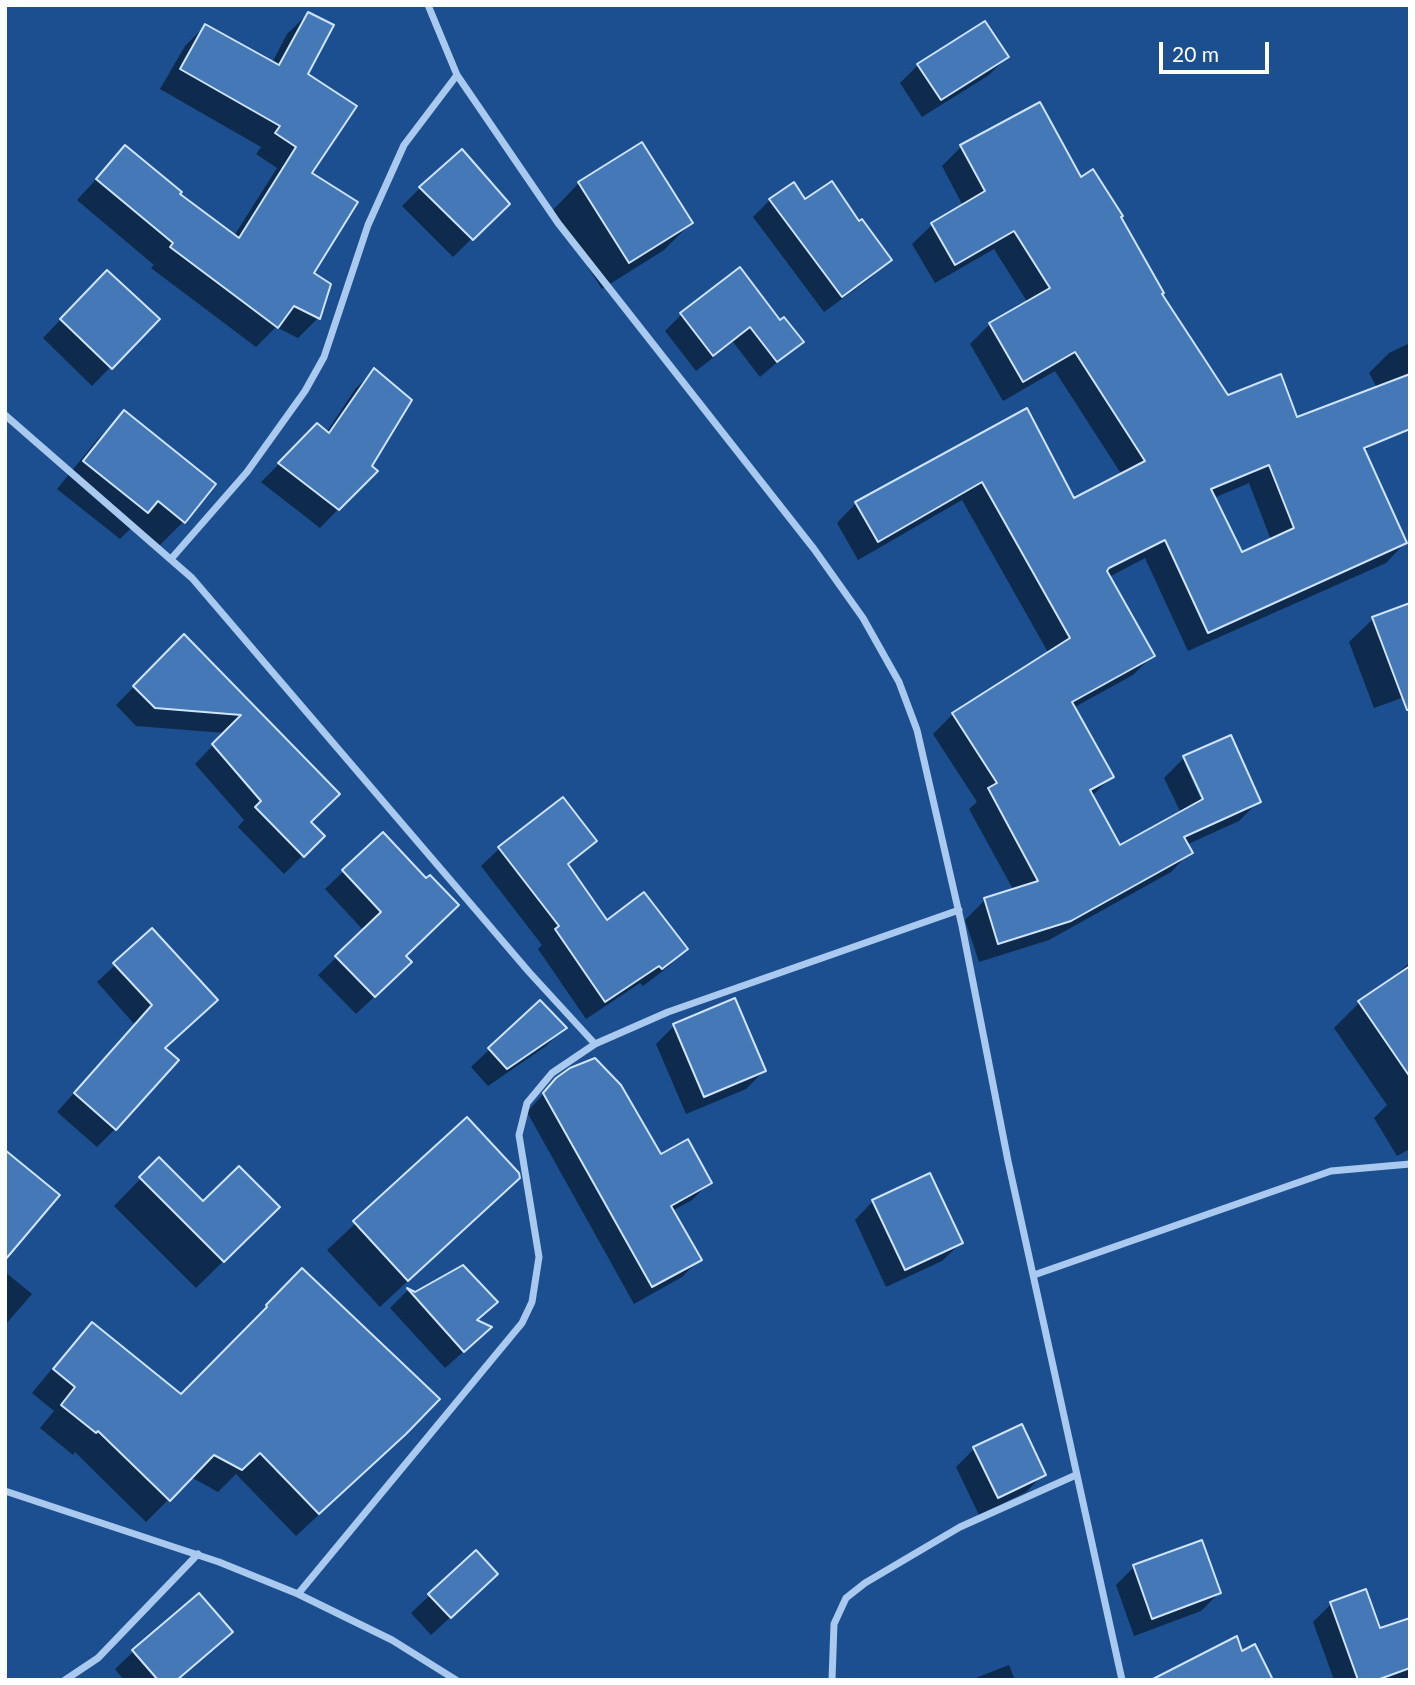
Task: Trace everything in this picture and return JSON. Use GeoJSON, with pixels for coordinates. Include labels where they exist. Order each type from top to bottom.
{"type":"FeatureCollection","features":[{"type":"Feature","properties":{"kind":"street"},"geometry":{"type":"LineString","coordinates":[[428,5],[457,75],[558,223],[814,550],[863,618],[899,682],[917,730],[958,910],[1008,1161],[1122,1680]]}},
{"type":"Feature","properties":{"kind":"street"},"geometry":{"type":"LineString","coordinates":[[171,559],[247,472],[305,391],[324,357],[368,225],[404,145],[457,75]]}},
{"type":"Feature","properties":{"kind":"street"},"geometry":{"type":"LineString","coordinates":[[5,415],[192,578],[529,972],[595,1044]]}},
{"type":"Feature","properties":{"kind":"street"},"geometry":{"type":"LineString","coordinates":[[298,1594],[522,1323],[532,1302],[539,1256],[519,1135],[527,1103],[552,1073],[595,1044],[668,1012],[958,910]]}},
{"type":"Feature","properties":{"kind":"street"},"geometry":{"type":"LineString","coordinates":[[1034,1275],[1331,1171],[1410,1164]]}},
{"type":"Feature","properties":{"kind":"street"},"geometry":{"type":"LineString","coordinates":[[832,1680],[834,1624],[846,1598],[865,1583],[960,1527],[1076,1475]]}},
{"type":"Feature","properties":{"kind":"street"},"geometry":{"type":"LineString","coordinates":[[5,1491],[198,1554],[298,1594],[392,1640],[456,1680]]}},
{"type":"Feature","properties":{"kind":"street"},"geometry":{"type":"LineString","coordinates":[[65,1680],[98,1658],[198,1554]]}},
{"type":"Feature","properties":{"kind":"building"},"geometry":{"type":"Polygon","coordinates":[[[308,12],[334,25],[308,74],[357,106],[312,173],[358,202],[314,273],[331,284],[320,319],[294,306],[278,328],[170,247],[173,243],[96,179],[125,145],[182,192],[180,194],[239,238],[296,147],[275,133],[280,126],[180,69],[205,24],[279,65],[308,12]]]}},
{"type":"Feature","properties":{"kind":"building"},"geometry":{"type":"Polygon","coordinates":[[[985,21],[1009,57],[941,100],[917,64],[985,21]]]}},
{"type":"Feature","properties":{"kind":"building"},"geometry":{"type":"Polygon","coordinates":[[[1040,102],[1081,177],[1093,169],[1123,216],[1121,217],[1164,293],[1162,294],[1228,395],[1281,374],[1297,417],[1410,374],[1410,429],[1364,448],[1407,543],[1208,633],[1165,540],[1109,568],[1107,571],[1155,656],[1072,702],[1114,777],[1090,790],[1120,845],[1203,799],[1183,756],[1231,735],[1261,802],[1184,837],[1193,853],[1071,921],[998,944],[984,898],[1038,881],[988,788],[997,783],[952,713],[1070,638],[982,482],[878,542],[855,502],[1027,408],[1074,498],[1145,461],[1075,352],[1023,382],[989,323],[1050,288],[1014,231],[955,265],[931,223],[985,191],[960,145],[1040,102]],[[1269,465],[1211,489],[1242,552],[1294,528],[1269,465]]]}},
{"type":"Feature","properties":{"kind":"building"},"geometry":{"type":"Polygon","coordinates":[[[642,142],[693,223],[629,263],[578,182],[642,142]]]}},
{"type":"Feature","properties":{"kind":"building"},"geometry":{"type":"Polygon","coordinates":[[[462,149],[510,204],[473,240],[419,187],[462,149]]]}},
{"type":"Feature","properties":{"kind":"building"},"geometry":{"type":"Polygon","coordinates":[[[832,181],[859,221],[862,219],[892,260],[842,297],[769,199],[794,182],[805,199],[832,181]]]}},
{"type":"Feature","properties":{"kind":"building"},"geometry":{"type":"Polygon","coordinates":[[[740,267],[780,320],[784,317],[804,342],[777,362],[750,327],[713,356],[680,313],[740,267]]]}},
{"type":"Feature","properties":{"kind":"building"},"geometry":{"type":"Polygon","coordinates":[[[107,270],[160,319],[112,369],[60,319],[107,270]]]}},
{"type":"Feature","properties":{"kind":"building"},"geometry":{"type":"Polygon","coordinates":[[[374,368],[412,400],[372,466],[378,471],[339,510],[278,463],[317,423],[329,433],[374,368]]]}},
{"type":"Feature","properties":{"kind":"building"},"geometry":{"type":"Polygon","coordinates":[[[124,410],[216,484],[185,523],[158,501],[148,513],[83,461],[124,410]]]}},
{"type":"Feature","properties":{"kind":"building"},"geometry":{"type":"Polygon","coordinates":[[[1410,603],[1410,710],[1407,710],[1372,617],[1410,603]]]}},
{"type":"Feature","properties":{"kind":"building"},"geometry":{"type":"Polygon","coordinates":[[[184,634],[340,794],[311,822],[325,836],[304,857],[255,807],[261,801],[212,744],[241,715],[155,708],[133,686],[184,634]]]}},
{"type":"Feature","properties":{"kind":"building"},"geometry":{"type":"Polygon","coordinates":[[[563,797],[597,841],[568,864],[607,920],[644,892],[688,949],[662,969],[659,966],[605,1002],[555,929],[559,926],[498,847],[563,797]]]}},
{"type":"Feature","properties":{"kind":"building"},"geometry":{"type":"Polygon","coordinates":[[[383,832],[426,878],[430,875],[459,905],[406,956],[412,962],[375,997],[335,956],[381,912],[342,870],[383,832]]]}},
{"type":"Feature","properties":{"kind":"building"},"geometry":{"type":"Polygon","coordinates":[[[152,928],[218,1000],[165,1048],[179,1060],[116,1130],[74,1093],[152,1005],[113,963],[152,928]]]}},
{"type":"Feature","properties":{"kind":"building"},"geometry":{"type":"Polygon","coordinates":[[[1410,966],[1410,1077],[1358,1001],[1410,966]]]}},
{"type":"Feature","properties":{"kind":"building"},"geometry":{"type":"Polygon","coordinates":[[[735,998],[766,1071],[704,1097],[673,1024],[735,998]]]}},
{"type":"Feature","properties":{"kind":"building"},"geometry":{"type":"Polygon","coordinates":[[[540,1000],[567,1028],[507,1069],[488,1048],[540,1000]]]}},
{"type":"Feature","properties":{"kind":"building"},"geometry":{"type":"Polygon","coordinates":[[[595,1058],[621,1085],[661,1154],[688,1139],[712,1183],[671,1206],[702,1260],[652,1287],[543,1093],[556,1078],[570,1068],[595,1058]]]}},
{"type":"Feature","properties":{"kind":"building"},"geometry":{"type":"Polygon","coordinates":[[[467,1117],[519,1173],[520,1178],[408,1281],[353,1221],[467,1117]]]}},
{"type":"Feature","properties":{"kind":"building"},"geometry":{"type":"Polygon","coordinates":[[[5,1150],[60,1195],[5,1260],[5,1150]]]}},
{"type":"Feature","properties":{"kind":"building"},"geometry":{"type":"Polygon","coordinates":[[[159,1157],[203,1201],[239,1166],[280,1207],[224,1262],[139,1177],[159,1157]]]}},
{"type":"Feature","properties":{"kind":"building"},"geometry":{"type":"Polygon","coordinates":[[[930,1173],[963,1243],[905,1270],[872,1200],[930,1173]]]}},
{"type":"Feature","properties":{"kind":"building"},"geometry":{"type":"Polygon","coordinates":[[[463,1265],[498,1302],[477,1320],[492,1327],[464,1352],[407,1288],[415,1292],[463,1265]]]}},
{"type":"Feature","properties":{"kind":"building"},"geometry":{"type":"Polygon","coordinates":[[[302,1268],[440,1399],[319,1514],[260,1453],[242,1470],[214,1455],[170,1501],[98,1431],[96,1433],[61,1405],[75,1387],[53,1369],[92,1322],[181,1394],[302,1268]]]}},
{"type":"Feature","properties":{"kind":"building"},"geometry":{"type":"Polygon","coordinates":[[[1022,1424],[1046,1475],[998,1498],[973,1447],[1022,1424]]]}},
{"type":"Feature","properties":{"kind":"building"},"geometry":{"type":"Polygon","coordinates":[[[1202,1540],[1221,1593],[1152,1619],[1133,1565],[1202,1540]]]}},
{"type":"Feature","properties":{"kind":"building"},"geometry":{"type":"Polygon","coordinates":[[[476,1550],[498,1574],[451,1618],[428,1594],[476,1550]]]}},
{"type":"Feature","properties":{"kind":"building"},"geometry":{"type":"Polygon","coordinates":[[[1366,1589],[1380,1628],[1410,1618],[1410,1668],[1377,1680],[1358,1680],[1330,1602],[1366,1589]]]}},
{"type":"Feature","properties":{"kind":"building"},"geometry":{"type":"Polygon","coordinates":[[[199,1593],[233,1632],[177,1680],[158,1680],[132,1650],[199,1593]]]}},
{"type":"Feature","properties":{"kind":"building"},"geometry":{"type":"Polygon","coordinates":[[[1237,1636],[1242,1651],[1255,1644],[1273,1680],[1151,1680],[1237,1636]]]}}]}
